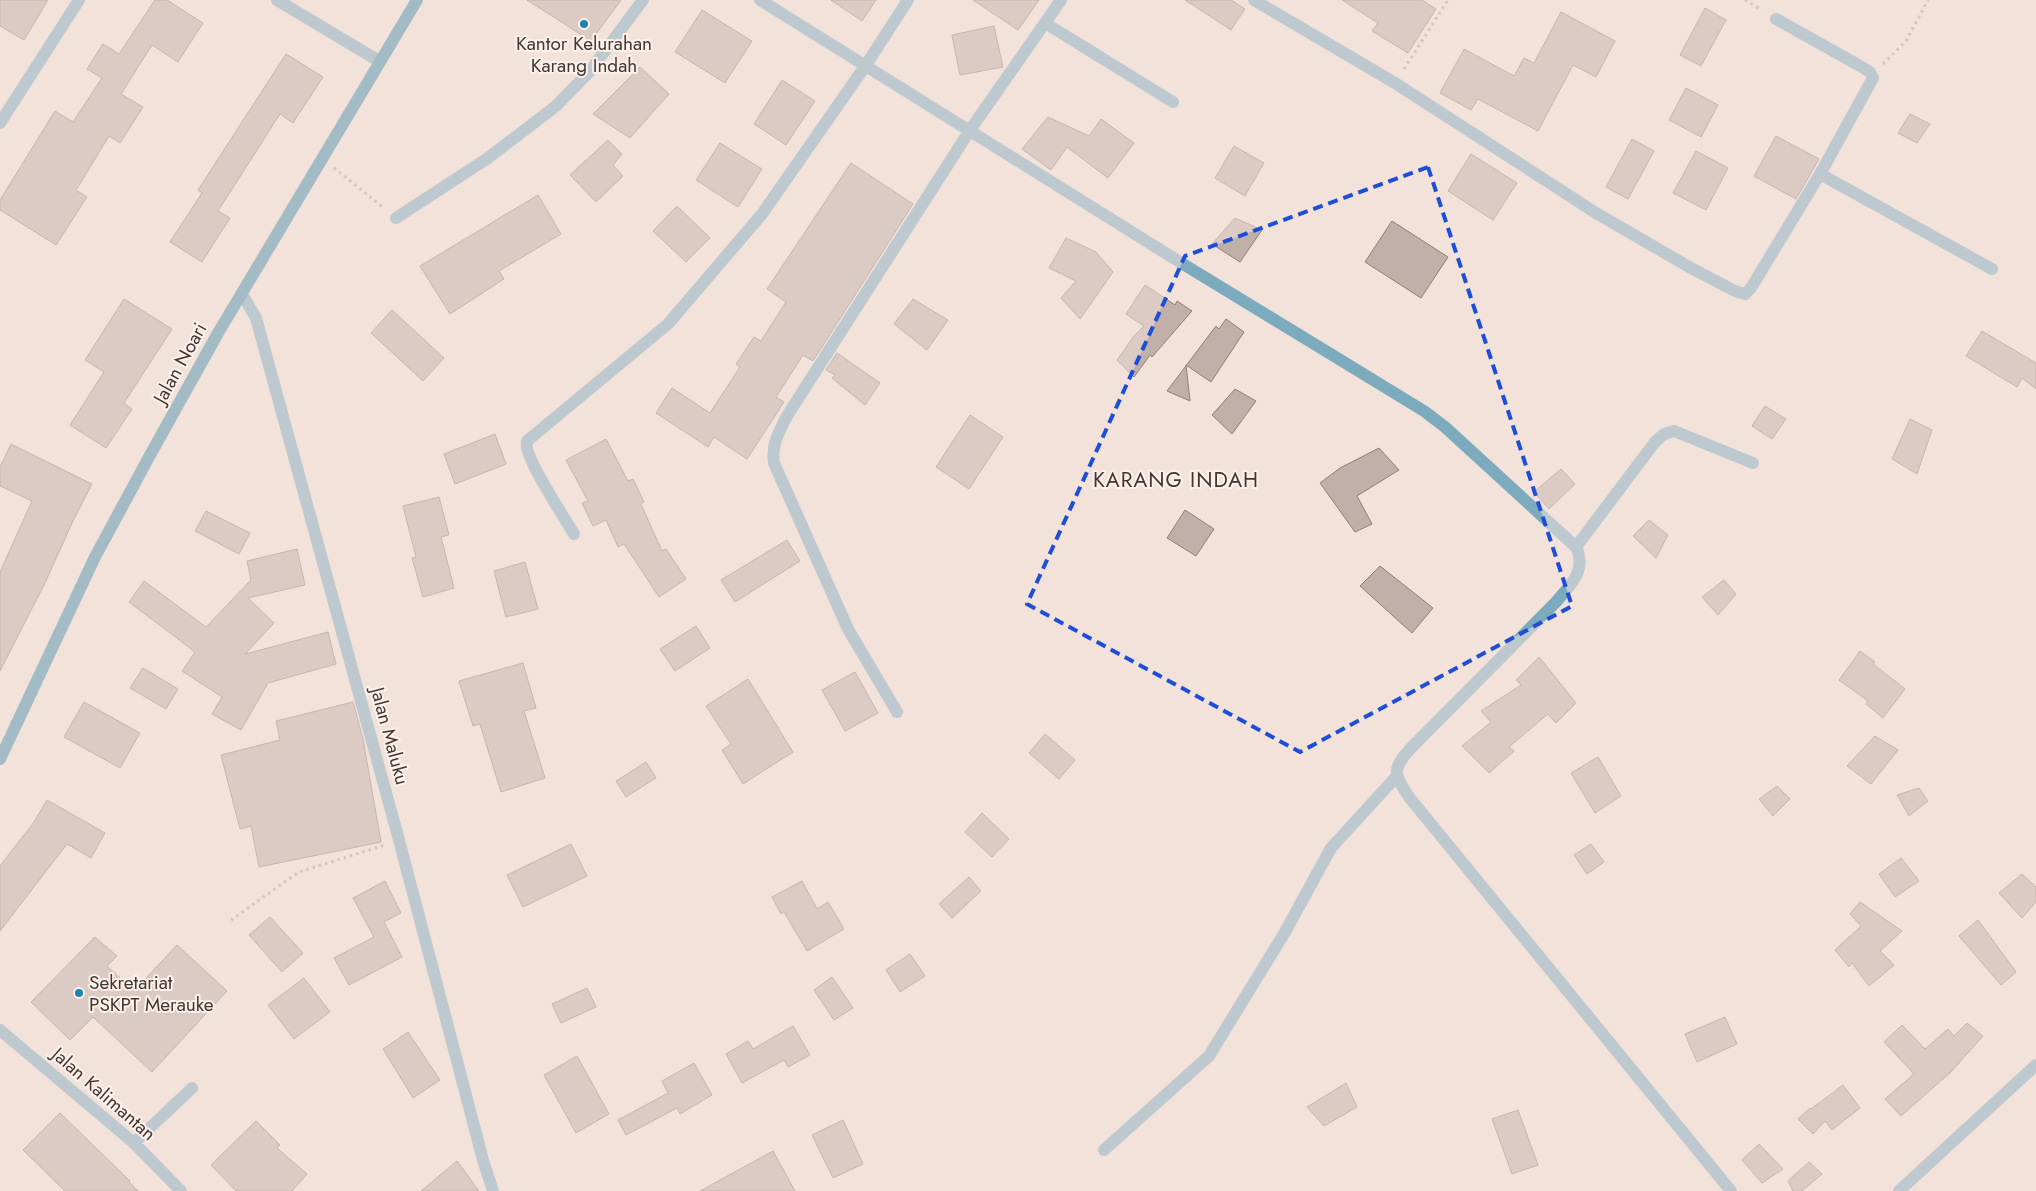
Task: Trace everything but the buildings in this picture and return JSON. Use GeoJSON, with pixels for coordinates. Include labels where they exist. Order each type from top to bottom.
{"type":"FeatureCollection","features":[{"type":"Feature","properties":{"kind":"street"},"geometry":{"type":"LineString","coordinates":[[0,123],[79,0]]}},
{"type":"Feature","properties":{"kind":"street"},"geometry":{"type":"LineString","coordinates":[[276,0],[379,61]]}},
{"type":"Feature","properties":{"kind":"street","name":"Jalan Noari"},"geometry":{"type":"LineString","coordinates":[[0,759],[95,557],[177,406],[379,61],[418,0]]}},
{"type":"Feature","properties":{"kind":"street"},"geometry":{"type":"LineString","coordinates":[[396,218],[488,158],[556,106],[590,71],[643,0]]}},
{"type":"Feature","properties":{"kind":"street"},"geometry":{"type":"LineString","coordinates":[[760,0],[1183,264],[1424,411],[1445,427],[1576,547],[1581,562],[1574,581],[1556,602],[1411,748],[1399,762],[1396,777],[1416,805],[1731,1191]]}},
{"type":"Feature","properties":{"kind":"street"},"geometry":{"type":"LineString","coordinates":[[574,534],[533,464],[526,448],[527,441],[668,324],[762,214],[866,65],[908,0]]}},
{"type":"Feature","properties":{"kind":"street"},"geometry":{"type":"LineString","coordinates":[[897,712],[848,629],[778,475],[774,463],[775,440],[787,416],[970,130],[1061,0]]}},
{"type":"Feature","properties":{"kind":"street"},"geometry":{"type":"LineString","coordinates":[[1254,0],[1395,83],[1596,213],[1740,294],[1745,294],[1751,288],[1820,174],[1871,84],[1873,76],[1862,67],[1776,19]]}},
{"type":"Feature","properties":{"kind":"street"},"geometry":{"type":"LineString","coordinates":[[1045,23],[1173,102]]}},
{"type":"Feature","properties":{"kind":"street"},"geometry":{"type":"LineString","coordinates":[[1820,174],[1992,269]]}},
{"type":"Feature","properties":{"kind":"street","name":"Jalan Maluku"},"geometry":{"type":"LineString","coordinates":[[242,294],[256,318],[400,840],[483,1160],[493,1191]]}},
{"type":"Feature","properties":{"kind":"street"},"geometry":{"type":"LineString","coordinates":[[1576,547],[1655,442],[1664,434],[1674,431],[1753,463]]}},
{"type":"Feature","properties":{"kind":"street"},"geometry":{"type":"LineString","coordinates":[[1104,1150],[1209,1056],[1285,932],[1331,848],[1396,777]]}},
{"type":"Feature","properties":{"kind":"street","name":"Jalan Kalimantan"},"geometry":{"type":"LineString","coordinates":[[0,1030],[134,1142],[181,1191]]}},
{"type":"Feature","properties":{"kind":"street"},"geometry":{"type":"LineString","coordinates":[[1899,1191],[2036,1065]]}},
{"type":"Feature","properties":{"kind":"street"},"geometry":{"type":"LineString","coordinates":[[134,1142],[192,1088]]}},
{"type":"Feature","properties":{"kind":"path"},"geometry":{"type":"LineString","coordinates":[[1395,83],[1448,0]]}},
{"type":"Feature","properties":{"kind":"path"},"geometry":{"type":"LineString","coordinates":[[1873,76],[1906,41],[1928,0]]}},
{"type":"Feature","properties":{"kind":"path"},"geometry":{"type":"LineString","coordinates":[[323,158],[396,218]]}},
{"type":"Feature","properties":{"kind":"path"},"geometry":{"type":"LineString","coordinates":[[231,920],[299,872],[400,840]]}},
{"type":"Feature","properties":{"kind":"highlighted area"},"geometry":{"type":"Polygon","coordinates":[[[1428,167],[1572,606],[1300,752],[1027,604],[1185,256],[1428,167]]]}},
{"type":"Feature","properties":{"kind":"place","name":"Kantor Kelurahan Karang Indah"},"geometry":{"type":"Point","coordinates":[584,24]}},
{"type":"Feature","properties":{"kind":"place","name":"Sekretariat PSKPT Merauke"},"geometry":{"type":"Point","coordinates":[79,993]}},
{"type":"Feature","properties":{"kind":"district","name":"KARANG INDAH"},"geometry":{"type":"Point","coordinates":[1176,480]}}]}
